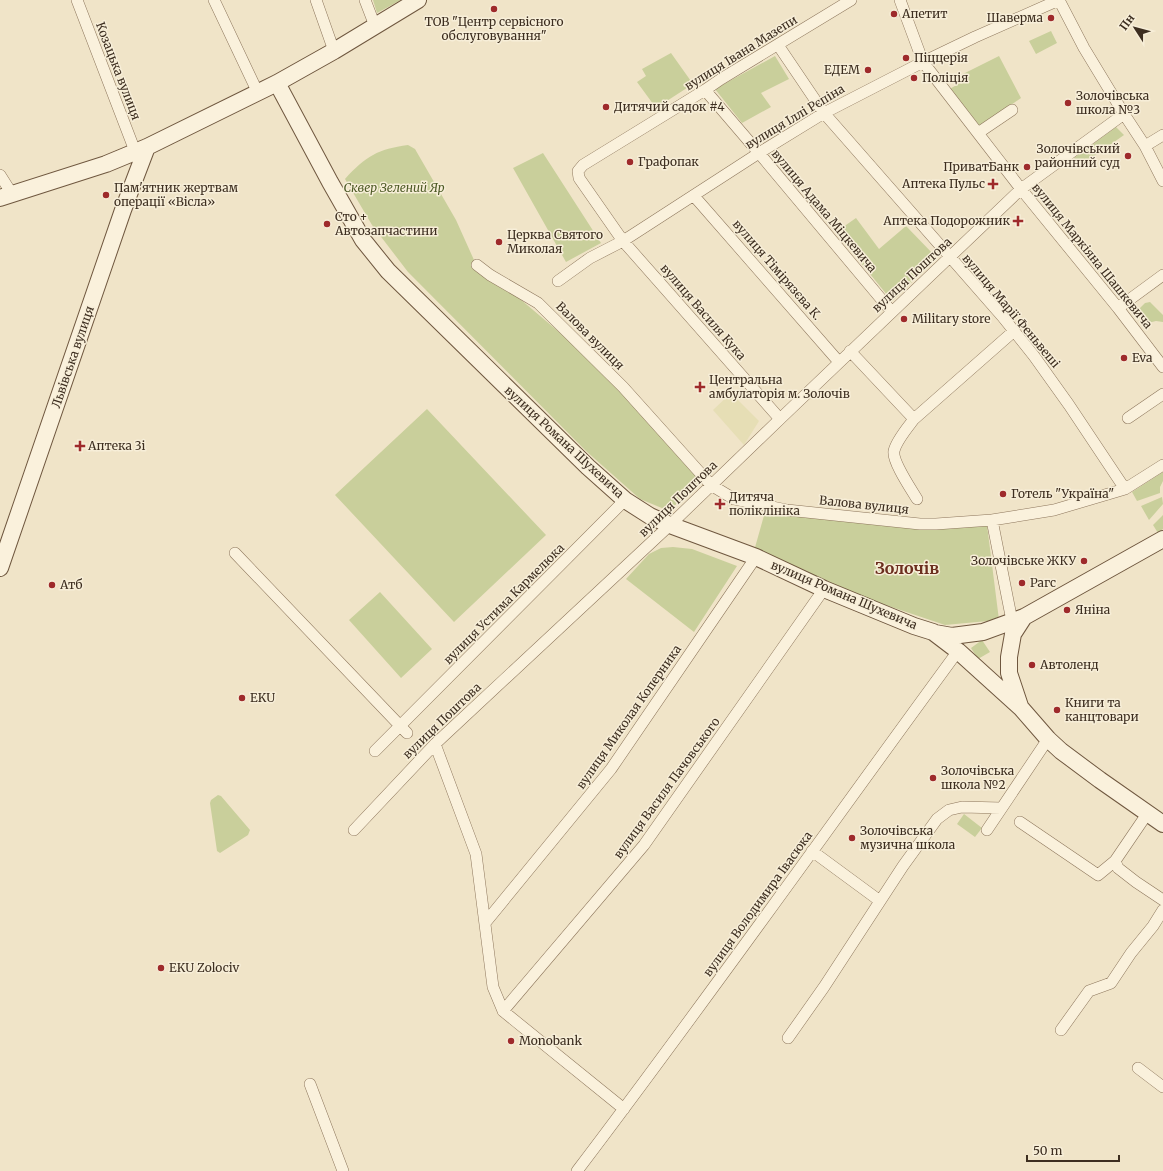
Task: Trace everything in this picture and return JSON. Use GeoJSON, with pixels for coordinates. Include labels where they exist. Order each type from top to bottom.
{"type":"FeatureCollection","features":[{"type":"Feature","properties":{"kind":"street","name":"Козацька вулиця"},"geometry":{"type":"LineString","coordinates":[[77,0],[141,149]]}},
{"type":"Feature","properties":{"kind":"street"},"geometry":{"type":"LineString","coordinates":[[214,0],[258,93]]}},
{"type":"Feature","properties":{"kind":"street"},"geometry":{"type":"LineString","coordinates":[[316,0],[334,51]]}},
{"type":"Feature","properties":{"kind":"street"},"geometry":{"type":"LineString","coordinates":[[365,0],[374,26]]}},
{"type":"Feature","properties":{"kind":"street"},"geometry":{"type":"LineString","coordinates":[[0,174],[6,196],[106,164],[141,149],[258,93],[334,51],[418,0]]}},
{"type":"Feature","properties":{"kind":"street","name":"вулиця Івана Мазепи"},"geometry":{"type":"LineString","coordinates":[[583,165],[851,0]]}},
{"type":"Feature","properties":{"kind":"street","name":"вулиця Маркіяна Шашкевича"},"geometry":{"type":"LineString","coordinates":[[900,0],[923,62],[1163,367]]}},
{"type":"Feature","properties":{"kind":"street"},"geometry":{"type":"LineString","coordinates":[[1059,0],[1084,48],[1145,146],[1163,181]]}},
{"type":"Feature","properties":{"kind":"street","name":"вулиця Іллі Рєпіна"},"geometry":{"type":"LineString","coordinates":[[558,281],[590,258],[623,240],[824,113],[974,37],[1059,0]]}},
{"type":"Feature","properties":{"kind":"street","name":"вулиця Марії Феньвеші"},"geometry":{"type":"LineString","coordinates":[[778,45],[824,113],[1014,331],[1034,356],[1069,405],[1125,489]]}},
{"type":"Feature","properties":{"kind":"street","name":"вулиця Романа Шухевича"},"geometry":{"type":"LineString","coordinates":[[277,83],[363,240],[388,271],[588,467],[626,500],[650,516],[670,525],[756,557],[824,588],[914,626],[933,632],[958,651],[1021,708],[1048,739],[1074,761],[1163,824]]}},
{"type":"Feature","properties":{"kind":"street","name":"вулиця Адама Міцкевича"},"geometry":{"type":"LineString","coordinates":[[705,90],[892,312]]}},
{"type":"Feature","properties":{"kind":"street"},"geometry":{"type":"LineString","coordinates":[[978,133],[1012,110]]}},
{"type":"Feature","properties":{"kind":"street","name":"вулиця Поштова"},"geometry":{"type":"LineString","coordinates":[[354,830],[435,744],[670,525],[850,351],[1022,189],[1124,114]]}},
{"type":"Feature","properties":{"kind":"street"},"geometry":{"type":"LineString","coordinates":[[1145,146],[1163,135]]}},
{"type":"Feature","properties":{"kind":"street","name":"Львівська вулиця"},"geometry":{"type":"LineString","coordinates":[[0,568],[124,210],[141,149]]}},
{"type":"Feature","properties":{"kind":"street","name":"вулиця Василя Кука"},"geometry":{"type":"LineString","coordinates":[[583,165],[578,171],[579,178],[623,240],[780,419]]}},
{"type":"Feature","properties":{"kind":"street","name":"вулиця Тімірязєва К."},"geometry":{"type":"LineString","coordinates":[[694,196],[839,362]]}},
{"type":"Feature","properties":{"kind":"street","name":"Валова вулиця"},"geometry":{"type":"LineString","coordinates":[[477,265],[490,275],[538,303],[623,388],[711,486],[734,499],[787,510],[920,524],[992,520],[1054,510],[1125,489],[1163,465]]}},
{"type":"Feature","properties":{"kind":"street"},"geometry":{"type":"LineString","coordinates":[[1118,308],[1163,275]]}},
{"type":"Feature","properties":{"kind":"street"},"geometry":{"type":"LineString","coordinates":[[917,499],[896,462],[894,451],[899,440],[914,419],[1014,331]]}},
{"type":"Feature","properties":{"kind":"street"},"geometry":{"type":"LineString","coordinates":[[850,351],[914,419]]}},
{"type":"Feature","properties":{"kind":"street"},"geometry":{"type":"LineString","coordinates":[[1128,418],[1163,394]]}},
{"type":"Feature","properties":{"kind":"street","name":"вулиця Устима Кармелюка"},"geometry":{"type":"LineString","coordinates":[[375,751],[404,729],[626,500]]}},
{"type":"Feature","properties":{"kind":"street"},"geometry":{"type":"LineString","coordinates":[[992,520],[1018,619],[1013,634],[1010,656],[1010,673],[1021,708]]}},
{"type":"Feature","properties":{"kind":"street"},"geometry":{"type":"LineString","coordinates":[[933,632],[952,636],[983,632],[1018,619],[1163,539]]}},
{"type":"Feature","properties":{"kind":"street"},"geometry":{"type":"LineString","coordinates":[[236,553],[404,729]]}},
{"type":"Feature","properties":{"kind":"street","name":"вулиця Миколая Коперника"},"geometry":{"type":"LineString","coordinates":[[485,924],[611,769],[756,557]]}},
{"type":"Feature","properties":{"kind":"street","name":"вулиця Василя Пачовського"},"geometry":{"type":"LineString","coordinates":[[503,1011],[644,845],[824,588]]}},
{"type":"Feature","properties":{"kind":"street","name":"вулиця Володимира Івасюка"},"geometry":{"type":"LineString","coordinates":[[577,1171],[719,980],[958,651]]}},
{"type":"Feature","properties":{"kind":"street"},"geometry":{"type":"LineString","coordinates":[[987,830],[1048,739]]}},
{"type":"Feature","properties":{"kind":"street"},"geometry":{"type":"LineString","coordinates":[[435,744],[476,854],[493,987],[503,1011],[624,1109]]}},
{"type":"Feature","properties":{"kind":"street"},"geometry":{"type":"LineString","coordinates":[[788,1038],[937,819],[949,810],[962,807],[1001,808]]}},
{"type":"Feature","properties":{"kind":"street"},"geometry":{"type":"LineString","coordinates":[[1020,822],[1098,875],[1115,860],[1147,814]]}},
{"type":"Feature","properties":{"kind":"street"},"geometry":{"type":"LineString","coordinates":[[812,850],[880,901]]}},
{"type":"Feature","properties":{"kind":"street"},"geometry":{"type":"LineString","coordinates":[[1115,860],[1118,868],[1163,900]]}},
{"type":"Feature","properties":{"kind":"street"},"geometry":{"type":"LineString","coordinates":[[1061,1030],[1089,991],[1111,983],[1130,953],[1153,926],[1163,910]]}},
{"type":"Feature","properties":{"kind":"street"},"geometry":{"type":"LineString","coordinates":[[1138,1068],[1163,1087]]}},
{"type":"Feature","properties":{"kind":"street"},"geometry":{"type":"LineString","coordinates":[[310,1084],[343,1171]]}},
{"type":"Feature","properties":{"kind":"shaded area"},"geometry":{"type":"Polygon","coordinates":[[[731,393],[759,421],[744,445],[713,410],[731,393]]]}},
{"type":"Feature","properties":{"kind":"green space"},"geometry":{"type":"Polygon","coordinates":[[[373,0],[401,0],[377,13],[373,0]]]}},
{"type":"Feature","properties":{"kind":"green space"},"geometry":{"type":"Polygon","coordinates":[[[1051,31],[1057,43],[1036,54],[1029,41],[1051,31]]]}},
{"type":"Feature","properties":{"kind":"green space"},"geometry":{"type":"Polygon","coordinates":[[[671,53],[693,84],[656,108],[637,82],[646,76],[642,69],[671,53]]]}},
{"type":"Feature","properties":{"kind":"green space"},"geometry":{"type":"Polygon","coordinates":[[[775,56],[789,79],[761,93],[771,107],[742,123],[715,89],[775,56]]]}},
{"type":"Feature","properties":{"kind":"green space"},"geometry":{"type":"Polygon","coordinates":[[[999,56],[1021,98],[977,129],[948,90],[960,83],[957,77],[999,56]]]}},
{"type":"Feature","properties":{"kind":"green space"},"geometry":{"type":"Polygon","coordinates":[[[1116,127],[1124,135],[1080,166],[1074,158],[1116,127]]]}},
{"type":"Feature","properties":{"kind":"green space","name":"Сквер Зелений Яр"},"geometry":{"type":"Polygon","coordinates":[[[408,145],[415,149],[456,220],[474,260],[605,371],[692,467],[700,482],[669,511],[640,499],[586,451],[408,272],[372,225],[345,179],[366,159],[380,151],[408,145]]]}},
{"type":"Feature","properties":{"kind":"green space"},"geometry":{"type":"Polygon","coordinates":[[[543,153],[601,243],[566,262],[513,168],[543,153]]]}},
{"type":"Feature","properties":{"kind":"green space"},"geometry":{"type":"Polygon","coordinates":[[[856,218],[879,249],[906,226],[937,258],[892,301],[836,232],[856,218]]]}},
{"type":"Feature","properties":{"kind":"green space"},"geometry":{"type":"Polygon","coordinates":[[[1150,302],[1163,315],[1163,322],[1156,321],[1144,324],[1136,314],[1145,303],[1150,302]]]}},
{"type":"Feature","properties":{"kind":"green space"},"geometry":{"type":"Polygon","coordinates":[[[427,409],[546,535],[454,622],[335,495],[427,409]]]}},
{"type":"Feature","properties":{"kind":"green space"},"geometry":{"type":"Polygon","coordinates":[[[1163,472],[1163,481],[1160,487],[1160,493],[1137,501],[1132,492],[1163,472]]]}},
{"type":"Feature","properties":{"kind":"green space"},"geometry":{"type":"Polygon","coordinates":[[[1162,497],[1163,504],[1149,520],[1141,506],[1162,497]]]}},
{"type":"Feature","properties":{"kind":"green space"},"geometry":{"type":"Polygon","coordinates":[[[765,512],[987,525],[999,620],[945,625],[823,584],[754,551],[765,512]]]}},
{"type":"Feature","properties":{"kind":"green space"},"geometry":{"type":"Polygon","coordinates":[[[1163,515],[1163,529],[1158,533],[1153,525],[1163,515]]]}},
{"type":"Feature","properties":{"kind":"green space"},"geometry":{"type":"Polygon","coordinates":[[[673,547],[692,549],[737,566],[694,632],[626,579],[649,554],[661,548],[673,547]]]}},
{"type":"Feature","properties":{"kind":"green space"},"geometry":{"type":"Polygon","coordinates":[[[380,592],[432,649],[401,678],[349,620],[380,592]]]}},
{"type":"Feature","properties":{"kind":"green space"},"geometry":{"type":"Polygon","coordinates":[[[982,640],[990,652],[978,659],[971,648],[982,640]]]}},
{"type":"Feature","properties":{"kind":"green space"},"geometry":{"type":"Polygon","coordinates":[[[218,795],[221,796],[250,830],[248,835],[220,853],[217,851],[210,803],[211,800],[218,795]]]}},
{"type":"Feature","properties":{"kind":"green space"},"geometry":{"type":"Polygon","coordinates":[[[964,814],[982,828],[975,837],[957,824],[964,814]]]}},
{"type":"Feature","properties":{"kind":"place","name":"ТОВ \"Центр сервісного обслуговування\""},"geometry":{"type":"Point","coordinates":[494,9]}},
{"type":"Feature","properties":{"kind":"place","name":"Апетит"},"geometry":{"type":"Point","coordinates":[894,14]}},
{"type":"Feature","properties":{"kind":"place","name":"Шаверма"},"geometry":{"type":"Point","coordinates":[1051,18]}},
{"type":"Feature","properties":{"kind":"place","name":"Піццерія"},"geometry":{"type":"Point","coordinates":[906,58]}},
{"type":"Feature","properties":{"kind":"place","name":"ЕДЕМ"},"geometry":{"type":"Point","coordinates":[868,70]}},
{"type":"Feature","properties":{"kind":"place","name":"Поліція"},"geometry":{"type":"Point","coordinates":[914,78]}},
{"type":"Feature","properties":{"kind":"place","name":"Золочівська школа №3"},"geometry":{"type":"Point","coordinates":[1068,103]}},
{"type":"Feature","properties":{"kind":"place","name":"Дитячий садок #4"},"geometry":{"type":"Point","coordinates":[606,107]}},
{"type":"Feature","properties":{"kind":"place","name":"Золочівський районний суд"},"geometry":{"type":"Point","coordinates":[1128,156]}},
{"type":"Feature","properties":{"kind":"place","name":"Графопак"},"geometry":{"type":"Point","coordinates":[630,162]}},
{"type":"Feature","properties":{"kind":"place","name":"ПриватБанк"},"geometry":{"type":"Point","coordinates":[1027,167]}},
{"type":"Feature","properties":{"kind":"place","name":"Аптека Пульс"},"geometry":{"type":"Point","coordinates":[993,184]}},
{"type":"Feature","properties":{"kind":"place","name":"Пам'ятник жертвам операції «Вісла»"},"geometry":{"type":"Point","coordinates":[106,195]}},
{"type":"Feature","properties":{"kind":"place","name":"Аптека Подорожник"},"geometry":{"type":"Point","coordinates":[1018,221]}},
{"type":"Feature","properties":{"kind":"place","name":"Сто + Автозапчастини"},"geometry":{"type":"Point","coordinates":[327,224]}},
{"type":"Feature","properties":{"kind":"place","name":"Церква Святого Миколая"},"geometry":{"type":"Point","coordinates":[499,242]}},
{"type":"Feature","properties":{"kind":"place","name":"Military store"},"geometry":{"type":"Point","coordinates":[904,319]}},
{"type":"Feature","properties":{"kind":"place","name":"Eva"},"geometry":{"type":"Point","coordinates":[1124,358]}},
{"type":"Feature","properties":{"kind":"place","name":"Центральна амбулаторія м. Золочів"},"geometry":{"type":"Point","coordinates":[700,387]}},
{"type":"Feature","properties":{"kind":"place","name":"Аптека 3і"},"geometry":{"type":"Point","coordinates":[80,446]}},
{"type":"Feature","properties":{"kind":"place","name":"Готель \"Україна\""},"geometry":{"type":"Point","coordinates":[1003,494]}},
{"type":"Feature","properties":{"kind":"place","name":"Дитяча поліклініка"},"geometry":{"type":"Point","coordinates":[720,504]}},
{"type":"Feature","properties":{"kind":"place","name":"Золочівське ЖКУ"},"geometry":{"type":"Point","coordinates":[1084,561]}},
{"type":"Feature","properties":{"kind":"place","name":"Рагс"},"geometry":{"type":"Point","coordinates":[1022,583]}},
{"type":"Feature","properties":{"kind":"place","name":"Атб"},"geometry":{"type":"Point","coordinates":[52,585]}},
{"type":"Feature","properties":{"kind":"place","name":"Яніна"},"geometry":{"type":"Point","coordinates":[1067,610]}},
{"type":"Feature","properties":{"kind":"place","name":"Автоленд"},"geometry":{"type":"Point","coordinates":[1032,665]}},
{"type":"Feature","properties":{"kind":"place","name":"EKU"},"geometry":{"type":"Point","coordinates":[242,698]}},
{"type":"Feature","properties":{"kind":"place","name":"Книги та канцтовари"},"geometry":{"type":"Point","coordinates":[1057,710]}},
{"type":"Feature","properties":{"kind":"place","name":"Золочівська школа №2"},"geometry":{"type":"Point","coordinates":[933,778]}},
{"type":"Feature","properties":{"kind":"place","name":"Золочівська музична школа"},"geometry":{"type":"Point","coordinates":[852,838]}},
{"type":"Feature","properties":{"kind":"place","name":"EKU Zolociv"},"geometry":{"type":"Point","coordinates":[161,968]}},
{"type":"Feature","properties":{"kind":"place","name":"Monobank"},"geometry":{"type":"Point","coordinates":[511,1041]}},
{"type":"Feature","properties":{"kind":"district","name":"Золочів"},"geometry":{"type":"Point","coordinates":[907,568]}}]}
